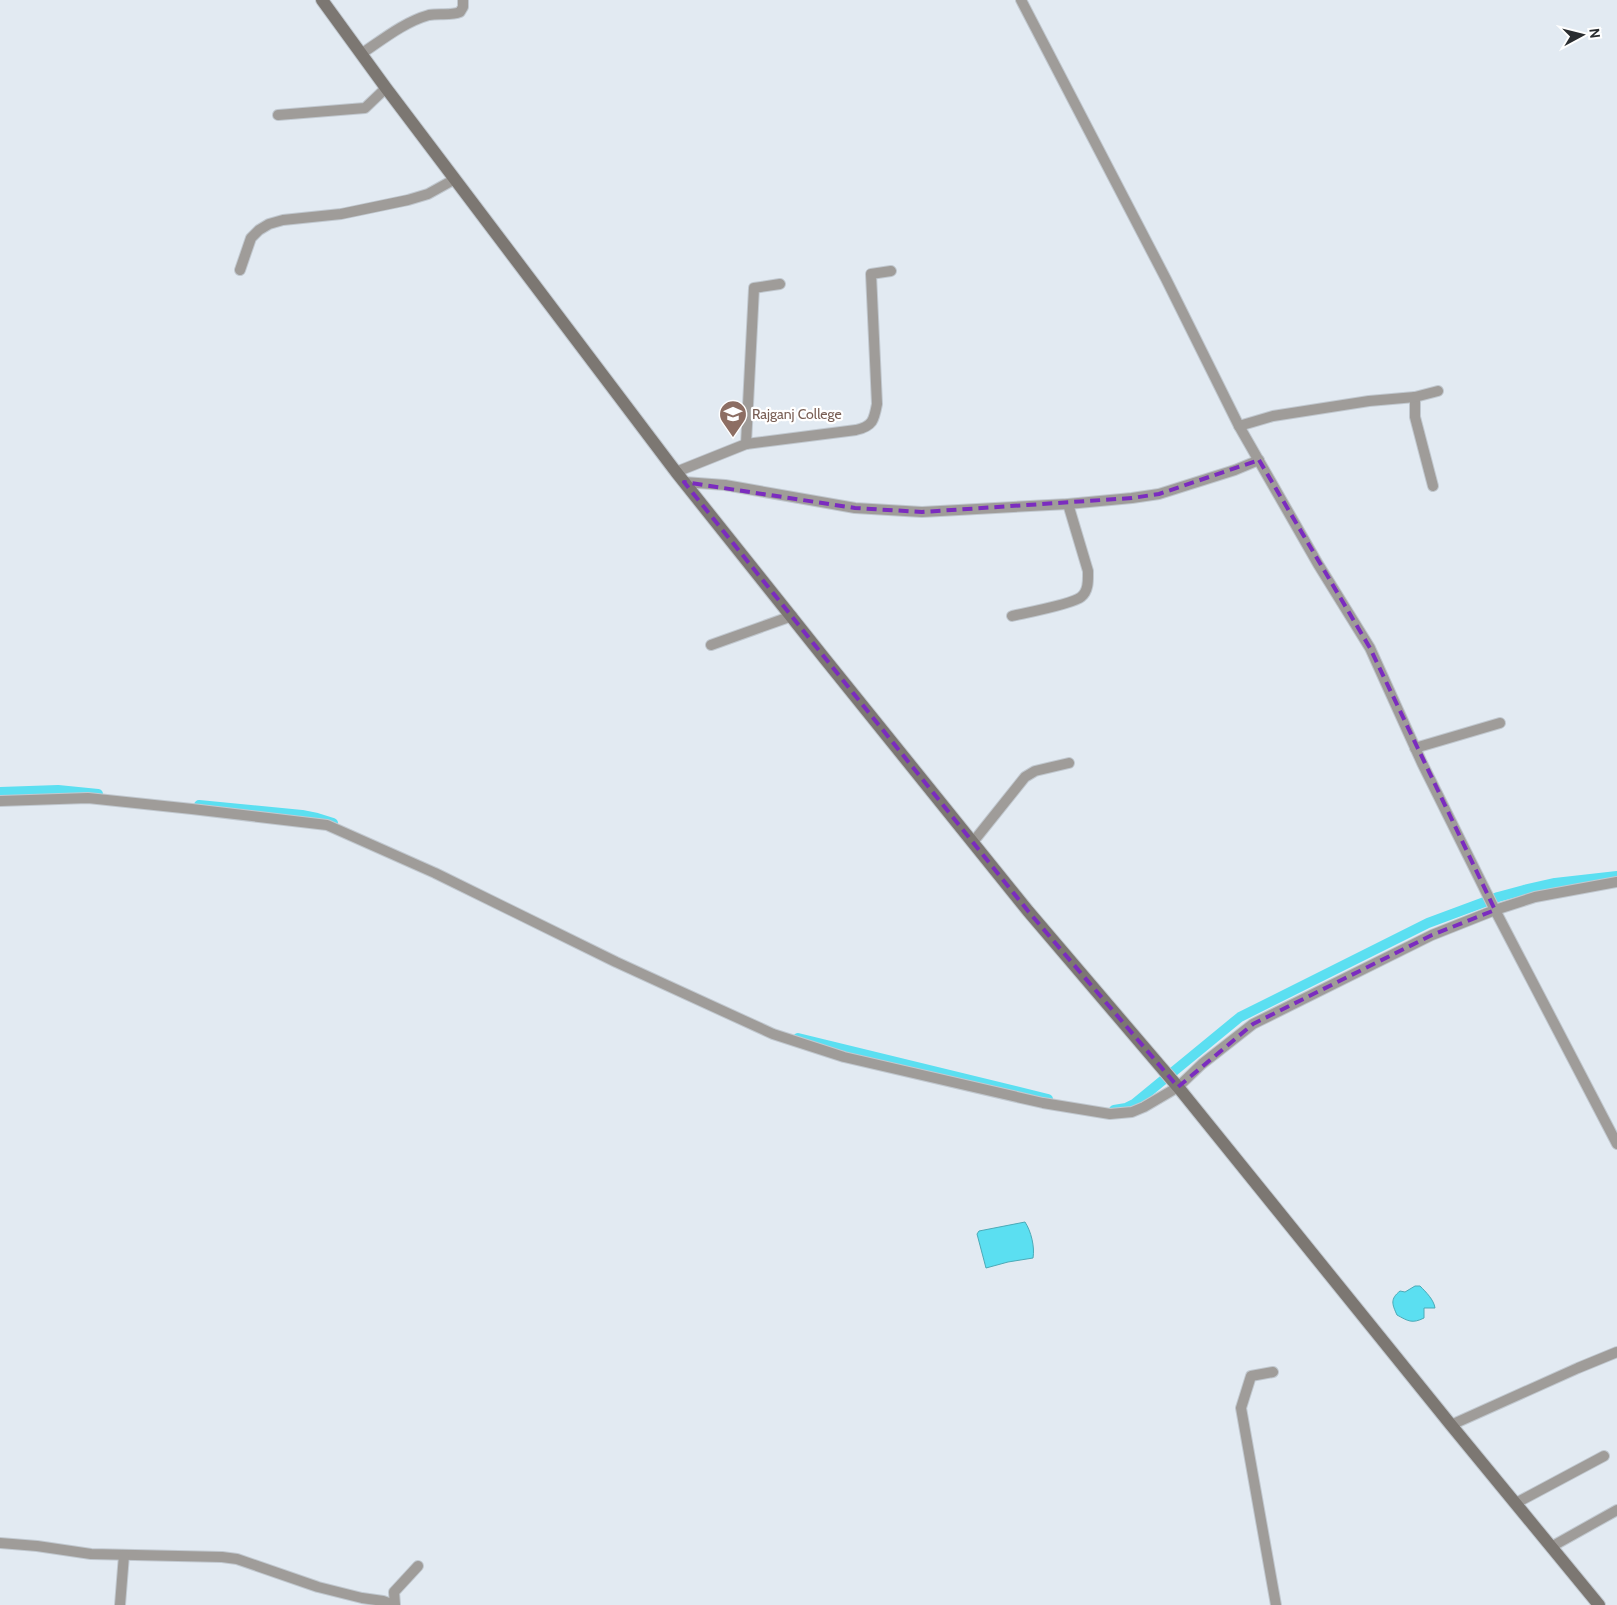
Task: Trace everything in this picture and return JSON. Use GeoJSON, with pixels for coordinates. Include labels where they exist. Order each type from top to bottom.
{"type":"FeatureCollection","features":[{"type":"Feature","properties":{"kind":"street"},"geometry":{"type":"LineString","coordinates":[[322,0],[386,88],[680,477],[1028,911],[1172,1081],[1599,1605]]}},
{"type":"Feature","properties":{"kind":"street"},"geometry":{"type":"LineString","coordinates":[[361,54],[395,32],[429,15],[460,12],[463,7],[463,0]]}},
{"type":"Feature","properties":{"kind":"street"},"geometry":{"type":"LineString","coordinates":[[1021,0],[1166,278],[1239,426],[1318,564],[1370,648],[1415,748],[1492,903],[1617,1144]]}},
{"type":"Feature","properties":{"kind":"street"},"geometry":{"type":"LineString","coordinates":[[278,115],[365,108],[386,88]]}},
{"type":"Feature","properties":{"kind":"street"},"geometry":{"type":"LineString","coordinates":[[240,270],[251,238],[269,224],[283,220],[341,214],[408,200],[428,194],[455,179]]}},
{"type":"Feature","properties":{"kind":"street"},"geometry":{"type":"LineString","coordinates":[[680,477],[746,444],[856,430],[864,428],[872,422],[877,404],[870,274],[891,271]]}},
{"type":"Feature","properties":{"kind":"street"},"geometry":{"type":"LineString","coordinates":[[746,444],[754,288],[780,284]]}},
{"type":"Feature","properties":{"kind":"street"},"geometry":{"type":"LineString","coordinates":[[1239,426],[1283,414],[1438,391]]}},
{"type":"Feature","properties":{"kind":"street"},"geometry":{"type":"LineString","coordinates":[[1414,396],[1415,417],[1433,486]]}},
{"type":"Feature","properties":{"kind":"street"},"geometry":{"type":"LineString","coordinates":[[680,477],[855,508],[922,512],[1068,504],[1159,494],[1245,467],[1259,460]]}},
{"type":"Feature","properties":{"kind":"street"},"geometry":{"type":"LineString","coordinates":[[1012,616],[1072,601],[1081,598],[1086,592],[1088,571],[1068,504]]}},
{"type":"Feature","properties":{"kind":"street"},"geometry":{"type":"LineString","coordinates":[[712,645],[792,616]]}},
{"type":"Feature","properties":{"kind":"street"},"geometry":{"type":"LineString","coordinates":[[1415,748],[1500,724]]}},
{"type":"Feature","properties":{"kind":"street"},"geometry":{"type":"LineString","coordinates":[[973,842],[1025,777],[1035,771],[1069,762]]}},
{"type":"Feature","properties":{"kind":"street"},"geometry":{"type":"LineString","coordinates":[[0,801],[88,798],[327,825],[435,873],[616,962],[772,1034],[844,1057],[1043,1103],[1110,1114],[1132,1112],[1172,1081],[1202,1064],[1253,1024],[1492,903],[1617,882]]}},
{"type":"Feature","properties":{"kind":"street"},"geometry":{"type":"LineString","coordinates":[[1451,1425],[1617,1352]]}},
{"type":"Feature","properties":{"kind":"street"},"geometry":{"type":"LineString","coordinates":[[1273,1372],[1251,1376],[1241,1408],[1276,1605]]}},
{"type":"Feature","properties":{"kind":"street"},"geometry":{"type":"LineString","coordinates":[[1516,1503],[1604,1456]]}},
{"type":"Feature","properties":{"kind":"street"},"geometry":{"type":"LineString","coordinates":[[1551,1547],[1617,1510]]}},
{"type":"Feature","properties":{"kind":"street"},"geometry":{"type":"LineString","coordinates":[[0,1543],[91,1554],[237,1559],[318,1587],[394,1605],[394,1592],[418,1566]]}},
{"type":"Feature","properties":{"kind":"street"},"geometry":{"type":"LineString","coordinates":[[120,1605],[124,1555]]}},
{"type":"Feature","properties":{"kind":"highlighted area"},"geometry":{"type":"Polygon","coordinates":[[[1259,460],[1370,648],[1495,910],[1432,935],[1253,1024],[1178,1087],[1028,911],[684,482],[855,508],[922,512],[1132,498],[1159,494],[1259,460]]]}},
{"type":"Feature","properties":{"kind":"water"},"geometry":{"type":"Polygon","coordinates":[[[1025,1222],[1032,1239],[1033,1258],[986,1268],[977,1234],[979,1231],[1025,1222]]]}},
{"type":"Feature","properties":{"kind":"water"},"geometry":{"type":"Polygon","coordinates":[[[1415,1286],[1420,1286],[1425,1291],[1435,1308],[1424,1308],[1424,1318],[1410,1321],[1397,1315],[1393,1299],[1400,1291],[1405,1292],[1415,1286]]]}},
{"type":"Feature","properties":{"kind":"waterway"},"geometry":{"type":"LineString","coordinates":[[0,792],[58,790],[98,794]]}},
{"type":"Feature","properties":{"kind":"waterway"},"geometry":{"type":"LineString","coordinates":[[199,805],[302,815],[333,823]]}},
{"type":"Feature","properties":{"kind":"waterway"},"geometry":{"type":"LineString","coordinates":[[1114,1110],[1126,1108],[1134,1104],[1240,1017],[1428,923],[1498,897],[1524,890],[1555,883],[1617,876]]}},
{"type":"Feature","properties":{"kind":"waterway"},"geometry":{"type":"LineString","coordinates":[[798,1038],[1048,1099]]}},
{"type":"Feature","properties":{"kind":"place","name":"Rajganj College"},"geometry":{"type":"Point","coordinates":[733,438]}}]}
